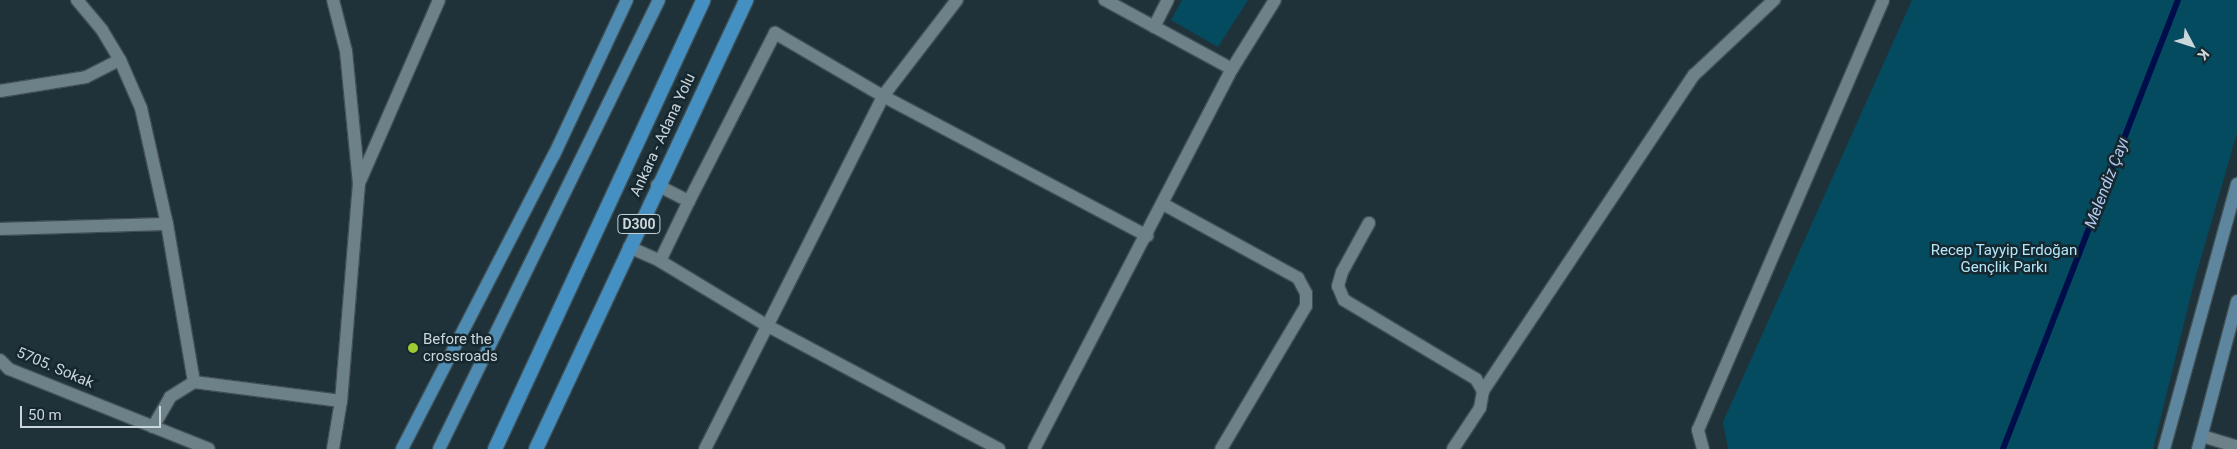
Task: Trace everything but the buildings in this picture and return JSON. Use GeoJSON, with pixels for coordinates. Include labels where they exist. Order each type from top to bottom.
{"type":"FeatureCollection","features":[{"type":"Feature","properties":{"kind":"highway","name":"Ankara - Adana Yolu"},"geometry":{"type":"LineString","coordinates":[[495,449],[703,0]]}},
{"type":"Feature","properties":{"kind":"highway","name":"Ankara - Adana Yolu"},"geometry":{"type":"LineString","coordinates":[[536,449],[657,185],[746,0]]}},
{"type":"Feature","properties":{"kind":"main road"},"geometry":{"type":"LineString","coordinates":[[402,449],[554,155],[627,0]]}},
{"type":"Feature","properties":{"kind":"main road"},"geometry":{"type":"LineString","coordinates":[[439,449],[659,0]]}},
{"type":"Feature","properties":{"kind":"main road"},"geometry":{"type":"LineString","coordinates":[[2164,449],[2237,184]]}},
{"type":"Feature","properties":{"kind":"main road"},"geometry":{"type":"LineString","coordinates":[[2198,449],[2237,301]]}},
{"type":"Feature","properties":{"kind":"street"},"geometry":{"type":"LineString","coordinates":[[77,0],[102,30],[120,60],[141,108],[167,224],[194,382]]}},
{"type":"Feature","properties":{"kind":"street"},"geometry":{"type":"LineString","coordinates":[[333,0],[346,51],[359,184],[341,401],[333,449]]}},
{"type":"Feature","properties":{"kind":"street"},"geometry":{"type":"LineString","coordinates":[[359,184],[439,0]]}},
{"type":"Feature","properties":{"kind":"street"},"geometry":{"type":"LineString","coordinates":[[705,449],[883,96],[956,0]]}},
{"type":"Feature","properties":{"kind":"street"},"geometry":{"type":"LineString","coordinates":[[1105,0],[1232,69]]}},
{"type":"Feature","properties":{"kind":"street"},"geometry":{"type":"LineString","coordinates":[[1154,26],[1168,0]]}},
{"type":"Feature","properties":{"kind":"street"},"geometry":{"type":"LineString","coordinates":[[1034,449],[1147,236],[1232,69],[1275,0]]}},
{"type":"Feature","properties":{"kind":"street"},"geometry":{"type":"LineString","coordinates":[[1453,449],[1480,408],[1483,391],[1694,76],[1774,0]]}},
{"type":"Feature","properties":{"kind":"street"},"geometry":{"type":"LineString","coordinates":[[1703,449],[1698,430],[1883,0]]}},
{"type":"Feature","properties":{"kind":"street"},"geometry":{"type":"LineString","coordinates":[[660,262],[689,200],[775,33],[883,96],[1147,236]]}},
{"type":"Feature","properties":{"kind":"street"},"geometry":{"type":"LineString","coordinates":[[0,91],[86,77],[120,60]]}},
{"type":"Feature","properties":{"kind":"street"},"geometry":{"type":"LineString","coordinates":[[657,185],[689,200]]}},
{"type":"Feature","properties":{"kind":"street"},"geometry":{"type":"LineString","coordinates":[[1163,204],[1298,278],[1306,293],[1306,306],[1221,449]]}},
{"type":"Feature","properties":{"kind":"street"},"geometry":{"type":"LineString","coordinates":[[1368,223],[1342,272],[1338,286],[1344,300],[1459,367],[1476,379],[1483,391]]}},
{"type":"Feature","properties":{"kind":"street"},"geometry":{"type":"LineString","coordinates":[[0,229],[167,224]]}},
{"type":"Feature","properties":{"kind":"street"},"geometry":{"type":"LineString","coordinates":[[629,247],[660,262],[766,325],[999,449]]}},
{"type":"Feature","properties":{"kind":"street","name":"5705. Sokak"},"geometry":{"type":"LineString","coordinates":[[0,360],[9,369],[209,449]]}},
{"type":"Feature","properties":{"kind":"street"},"geometry":{"type":"LineString","coordinates":[[153,427],[170,397],[194,382],[341,401]]}},
{"type":"Feature","properties":{"kind":"street"},"geometry":{"type":"LineString","coordinates":[[2202,436],[2237,447]]}},
{"type":"Feature","properties":{"kind":"green space"},"geometry":{"type":"Polygon","coordinates":[[[1182,0],[1248,0],[1218,47],[1171,20],[1182,0]]]}},
{"type":"Feature","properties":{"kind":"green space","name":"Recep Tayyip Erdoğan Gençlik Parkı"},"geometry":{"type":"Polygon","coordinates":[[[1912,0],[2237,0],[2237,133],[2194,282],[2153,449],[1728,449],[1723,422],[1912,0]]]}},
{"type":"Feature","properties":{"kind":"waterway","name":"Melendiz Çayı"},"geometry":{"type":"LineString","coordinates":[[2003,449],[2178,0]]}},
{"type":"Feature","properties":{"kind":"place","name":"Before the crossroads"},"geometry":{"type":"Point","coordinates":[413,348]}}]}
